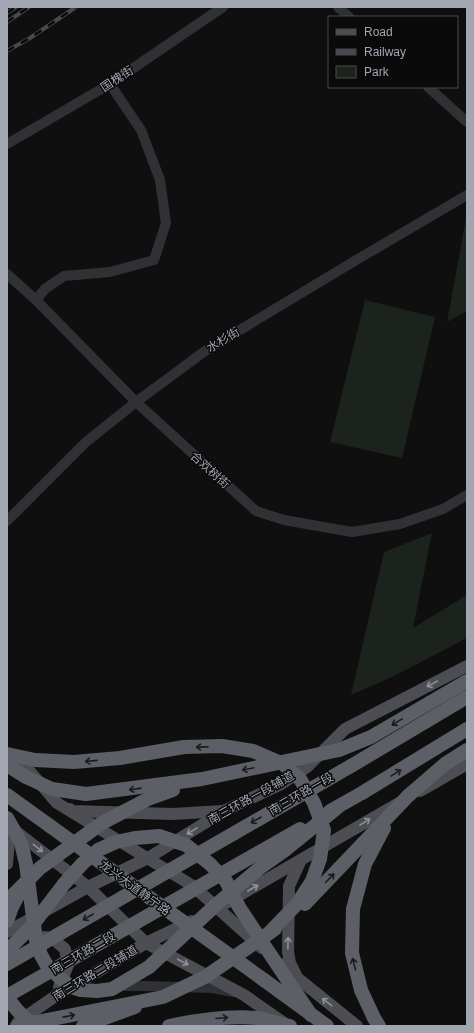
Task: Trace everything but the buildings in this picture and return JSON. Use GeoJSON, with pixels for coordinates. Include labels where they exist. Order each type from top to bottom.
{"type":"FeatureCollection","features":[{"type":"Feature","properties":{"kind":"highway"},"geometry":{"type":"LineString","coordinates":[[7,765],[26,777],[52,789],[86,794],[202,779],[339,750],[371,737],[467,681]]}},
{"type":"Feature","properties":{"kind":"highway","name":"南三环路一段"},"geometry":{"type":"LineString","coordinates":[[7,964],[351,766],[467,697]]}},
{"type":"Feature","properties":{"kind":"highway"},"geometry":{"type":"LineString","coordinates":[[7,818],[21,843],[26,864],[36,940],[46,964],[71,987],[82,990],[97,991],[112,989],[149,967],[218,903],[261,867],[285,850],[338,807],[362,794],[467,729]]}},
{"type":"Feature","properties":{"kind":"highway"},"geometry":{"type":"LineString","coordinates":[[7,754],[35,760],[74,762],[120,758],[184,747],[222,746],[253,751],[283,764],[300,779],[314,803],[324,830],[320,859],[312,881],[297,904],[268,934]]}},
{"type":"Feature","properties":{"kind":"highway"},"geometry":{"type":"LineString","coordinates":[[83,1026],[163,997],[205,977],[268,934],[295,914],[408,796],[445,764],[467,750]]}},
{"type":"Feature","properties":{"kind":"highway"},"geometry":{"type":"LineString","coordinates":[[7,901],[40,868],[102,823],[148,798],[202,779]]}},
{"type":"Feature","properties":{"kind":"highway","name":"龙兴大道静宁路"},"geometry":{"type":"LineString","coordinates":[[7,795],[261,983]]}},
{"type":"Feature","properties":{"kind":"highway"},"geometry":{"type":"LineString","coordinates":[[379,1026],[361,990],[352,953],[352,909],[365,864],[383,829],[408,796]]}},
{"type":"Feature","properties":{"kind":"highway","name":"龙兴大道静宁路"},"geometry":{"type":"LineString","coordinates":[[7,804],[261,983]]}},
{"type":"Feature","properties":{"kind":"highway","name":"南三环路二段"},"geometry":{"type":"LineString","coordinates":[[7,996],[338,807]]}},
{"type":"Feature","properties":{"kind":"highway"},"geometry":{"type":"LineString","coordinates":[[7,951],[31,927],[64,884],[82,864],[98,850],[116,842],[135,838],[159,836],[186,845],[210,864],[226,881],[239,906],[312,1020]]}},
{"type":"Feature","properties":{"kind":"highway"},"geometry":{"type":"LineString","coordinates":[[7,921],[12,907],[25,883]]}},
{"type":"Feature","properties":{"kind":"highway"},"geometry":{"type":"LineString","coordinates":[[261,983],[312,1020],[327,1026]]}},
{"type":"Feature","properties":{"kind":"highway"},"geometry":{"type":"LineString","coordinates":[[7,996],[10,1002],[34,1026]]}},
{"type":"Feature","properties":{"kind":"highway"},"geometry":{"type":"LineString","coordinates":[[17,1026],[163,997]]}},
{"type":"Feature","properties":{"kind":"highway"},"geometry":{"type":"LineString","coordinates":[[169,1026],[190,1021],[226,1017],[262,1019],[289,1026]]}},
{"type":"Feature","properties":{"kind":"main road","name":"南三环路一段辅道"},"geometry":{"type":"LineString","coordinates":[[88,887],[148,858],[226,810],[281,784],[307,767],[345,729],[467,666]]}},
{"type":"Feature","properties":{"kind":"main road"},"geometry":{"type":"LineString","coordinates":[[7,754],[25,766],[57,803],[194,886],[298,980],[357,1026]]}},
{"type":"Feature","properties":{"kind":"main road"},"geometry":{"type":"LineString","coordinates":[[217,908],[300,862],[368,820],[467,764]]}},
{"type":"Feature","properties":{"kind":"main road"},"geometry":{"type":"LineString","coordinates":[[57,803],[72,810],[173,814],[226,810]]}},
{"type":"Feature","properties":{"kind":"main road"},"geometry":{"type":"LineString","coordinates":[[7,824],[88,887],[146,943],[244,995],[289,1026]]}},
{"type":"Feature","properties":{"kind":"main road"},"geometry":{"type":"LineString","coordinates":[[7,835],[9,839],[7,864]]}},
{"type":"Feature","properties":{"kind":"main road"},"geometry":{"type":"LineString","coordinates":[[298,980],[290,963],[288,952],[289,886],[300,862]]}},
{"type":"Feature","properties":{"kind":"main road"},"geometry":{"type":"LineString","coordinates":[[7,932],[88,887]]}},
{"type":"Feature","properties":{"kind":"main road","name":"南三环路二段辅道"},"geometry":{"type":"LineString","coordinates":[[12,1026],[54,997],[146,943],[217,908]]}},
{"type":"Feature","properties":{"kind":"main road"},"geometry":{"type":"LineString","coordinates":[[7,938],[24,934],[52,938],[65,949],[68,965],[54,997]]}},
{"type":"Feature","properties":{"kind":"street","name":"国槐街"},"geometry":{"type":"LineString","coordinates":[[7,144],[110,84],[223,7]]}},
{"type":"Feature","properties":{"kind":"street"},"geometry":{"type":"LineString","coordinates":[[338,7],[349,16]]}},
{"type":"Feature","properties":{"kind":"street"},"geometry":{"type":"LineString","coordinates":[[36,300],[45,289],[64,276],[110,272],[154,260],[166,223],[160,180],[141,130],[110,84]]}},
{"type":"Feature","properties":{"kind":"street"},"geometry":{"type":"LineString","coordinates":[[429,88],[467,122]]}},
{"type":"Feature","properties":{"kind":"street","name":"水杉街"},"geometry":{"type":"LineString","coordinates":[[7,521],[86,442],[136,402],[205,351],[467,195]]}},
{"type":"Feature","properties":{"kind":"street","name":"合欢树街"},"geometry":{"type":"LineString","coordinates":[[7,274],[36,300],[136,402],[256,511],[284,520],[352,532],[400,524],[443,509],[467,495]]}},
{"type":"Feature","properties":{"kind":"street"},"geometry":{"type":"LineString","coordinates":[[71,987],[144,986],[212,988],[244,995]]}},
{"type":"Feature","properties":{"kind":"green space"},"geometry":{"type":"Polygon","coordinates":[[[467,213],[467,311],[447,322],[467,213]]]}},
{"type":"Feature","properties":{"kind":"green space"},"geometry":{"type":"Polygon","coordinates":[[[365,300],[435,317],[402,458],[330,442],[365,300]]]}},
{"type":"Feature","properties":{"kind":"green space"},"geometry":{"type":"Polygon","coordinates":[[[432,533],[413,628],[467,595],[467,638],[392,677],[351,695],[384,552],[432,533]]]}},
{"type":"Feature","properties":{"kind":"railway"},"geometry":{"type":"LineString","coordinates":[[7,13],[16,7]]}},
{"type":"Feature","properties":{"kind":"railway"},"geometry":{"type":"LineString","coordinates":[[7,22],[29,7]]}},
{"type":"Feature","properties":{"kind":"railway"},"geometry":{"type":"LineString","coordinates":[[7,51],[30,38],[76,7]]}}]}
